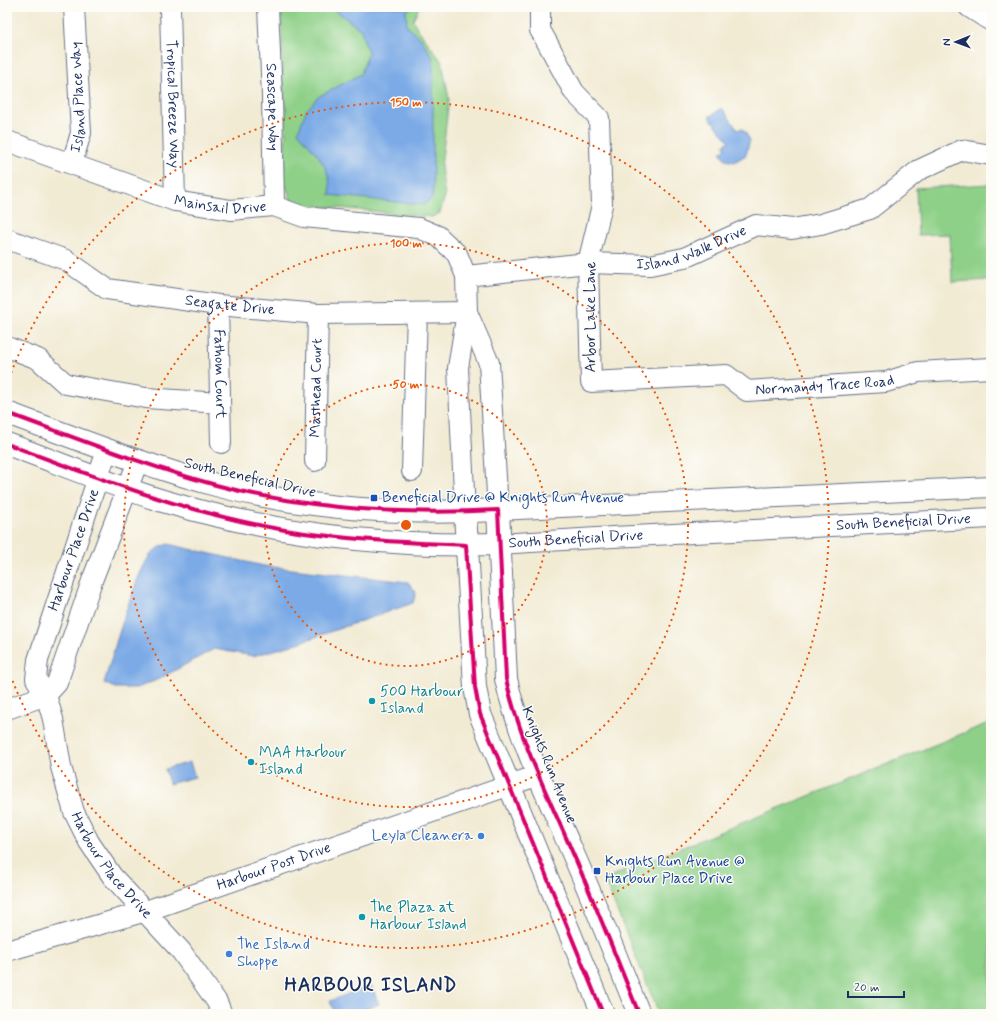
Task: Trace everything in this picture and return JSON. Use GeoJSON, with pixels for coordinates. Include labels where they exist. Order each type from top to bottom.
{"type":"FeatureCollection","features":[{"type":"Feature","properties":{"kind":"street","name":"Island Place Way"},"geometry":{"type":"LineString","coordinates":[[72,164],[80,133],[74,7]]}},
{"type":"Feature","properties":{"kind":"street","name":"Tropical Breeze Way"},"geometry":{"type":"LineString","coordinates":[[170,7],[175,201]]}},
{"type":"Feature","properties":{"kind":"street","name":"Seascape Way"},"geometry":{"type":"LineString","coordinates":[[268,7],[272,96],[274,206]]}},
{"type":"Feature","properties":{"kind":"street","name":"Arbor Lake Lane"},"geometry":{"type":"LineString","coordinates":[[540,7],[540,30],[574,92],[599,118],[602,205],[588,263],[591,382]]}},
{"type":"Feature","properties":{"kind":"street"},"geometry":{"type":"LineString","coordinates":[[969,7],[991,21]]}},
{"type":"Feature","properties":{"kind":"street","name":"Mainsail Drive"},"geometry":{"type":"LineString","coordinates":[[7,141],[175,201],[231,210],[274,206],[304,217],[419,228],[438,236],[457,254],[466,276]]}},
{"type":"Feature","properties":{"kind":"street","name":"Island Walk Drive"},"geometry":{"type":"LineString","coordinates":[[466,276],[588,263],[650,265],[684,258],[756,225],[792,229],[821,224],[870,209],[919,170],[962,150],[991,155]]}},
{"type":"Feature","properties":{"kind":"street","name":"Seagate Drive"},"geometry":{"type":"LineString","coordinates":[[7,239],[66,260],[107,289],[218,305],[318,314],[467,312]]}},
{"type":"Feature","properties":{"kind":"street","name":"Knights Run Avenue"},"geometry":{"type":"LineString","coordinates":[[466,276],[467,312],[458,368],[466,545],[475,687],[480,714],[603,1014]]}},
{"type":"Feature","properties":{"kind":"street","name":"Fathom Court"},"geometry":{"type":"LineString","coordinates":[[218,305],[221,443]]}},
{"type":"Feature","properties":{"kind":"street","name":"Knights Run Avenue"},"geometry":{"type":"LineString","coordinates":[[467,312],[489,362],[500,544],[506,680],[511,704],[539,775],[604,926],[639,1014]]}},
{"type":"Feature","properties":{"kind":"street"},"geometry":{"type":"LineString","coordinates":[[412,471],[417,313]]}},
{"type":"Feature","properties":{"kind":"street","name":"Masthead Court"},"geometry":{"type":"LineString","coordinates":[[315,461],[318,314]]}},
{"type":"Feature","properties":{"kind":"street"},"geometry":{"type":"LineString","coordinates":[[7,347],[38,359],[66,384],[146,398],[220,403]]}},
{"type":"Feature","properties":{"kind":"street","name":"Normandy Trace Road"},"geometry":{"type":"LineString","coordinates":[[591,382],[726,375],[747,391],[886,382],[918,372],[991,368]]}},
{"type":"Feature","properties":{"kind":"street","name":"South Beneficial Drive"},"geometry":{"type":"LineString","coordinates":[[7,413],[138,461],[217,486],[321,506],[398,512],[465,512],[987,487],[988,518],[500,544],[466,545],[378,541],[284,530],[191,509],[129,489],[7,444]]}},
{"type":"Feature","properties":{"kind":"street"},"geometry":{"type":"LineString","coordinates":[[461,415],[493,414]]}},
{"type":"Feature","properties":{"kind":"street","name":"Harbour Place Drive"},"geometry":{"type":"LineString","coordinates":[[107,450],[38,660],[36,679],[46,695],[53,719],[61,767],[74,812],[89,842],[112,876],[143,912],[181,950],[216,1002],[222,1014]]}},
{"type":"Feature","properties":{"kind":"street","name":"Harbour Place Drive"},"geometry":{"type":"LineString","coordinates":[[46,695],[57,683],[93,578],[129,489],[138,461]]}},
{"type":"Feature","properties":{"kind":"street","name":"South Beneficial Drive"},"geometry":{"type":"LineString","coordinates":[[653,502],[655,535]]}},
{"type":"Feature","properties":{"kind":"street"},"geometry":{"type":"LineString","coordinates":[[7,709],[46,695]]}},
{"type":"Feature","properties":{"kind":"street"},"geometry":{"type":"LineString","coordinates":[[496,753],[526,742]]}},
{"type":"Feature","properties":{"kind":"street","name":"Harbour Post Drive"},"geometry":{"type":"LineString","coordinates":[[7,951],[143,912],[539,775]]}},
{"type":"Feature","properties":{"kind":"street"},"geometry":{"type":"LineString","coordinates":[[573,941],[604,926]]}},
{"type":"Feature","properties":{"kind":"green space"},"geometry":{"type":"Polygon","coordinates":[[[281,7],[419,7],[413,20],[417,28],[442,62],[449,99],[441,167],[445,196],[440,213],[432,217],[297,204],[291,200],[284,181],[286,109],[283,84],[281,7]]]}},
{"type":"Feature","properties":{"kind":"green space"},"geometry":{"type":"Polygon","coordinates":[[[991,184],[991,280],[952,282],[950,234],[918,235],[916,188],[991,184]]]}},
{"type":"Feature","properties":{"kind":"green space"},"geometry":{"type":"Polygon","coordinates":[[[991,722],[991,1014],[659,1014],[604,879],[991,722]]]}},
{"type":"Feature","properties":{"kind":"water"},"geometry":{"type":"Polygon","coordinates":[[[331,7],[412,7],[406,11],[407,26],[421,39],[433,58],[433,197],[424,205],[330,195],[328,176],[321,160],[298,132],[306,111],[318,97],[361,74],[368,53],[361,30],[331,7]]]}},
{"type":"Feature","properties":{"kind":"water"},"geometry":{"type":"Polygon","coordinates":[[[722,108],[738,130],[742,128],[750,140],[746,155],[734,162],[726,160],[720,152],[726,148],[724,145],[729,141],[709,117],[722,108]]]}},
{"type":"Feature","properties":{"kind":"water"},"geometry":{"type":"Polygon","coordinates":[[[168,544],[264,566],[408,582],[416,592],[413,603],[289,646],[253,656],[214,649],[159,679],[137,688],[116,688],[104,683],[133,592],[147,559],[155,550],[168,544]]]}},
{"type":"Feature","properties":{"kind":"water"},"geometry":{"type":"Polygon","coordinates":[[[190,762],[195,777],[169,784],[165,769],[190,762]]]}},
{"type":"Feature","properties":{"kind":"water"},"geometry":{"type":"Polygon","coordinates":[[[371,985],[379,1004],[354,1014],[335,1014],[330,1001],[371,985]]]}},
{"type":"Feature","properties":{"kind":"cycle path"},"geometry":{"type":"LineString","coordinates":[[7,413],[163,469],[216,485],[286,500],[356,509],[391,511],[427,512],[498,510],[506,679],[518,723],[534,766],[589,890],[639,1014]]}},
{"type":"Feature","properties":{"kind":"cycle path"},"geometry":{"type":"LineString","coordinates":[[7,444],[144,494],[214,515],[249,523],[285,530],[330,536],[466,545],[475,687],[480,714],[603,1014]]}},
{"type":"Feature","properties":{"kind":"place","name":"Beneficial Drive @ Knights Run Avenue"},"geometry":{"type":"Point","coordinates":[374,498]}},
{"type":"Feature","properties":{"kind":"place","name":"500 Harbour Island"},"geometry":{"type":"Point","coordinates":[372,701]}},
{"type":"Feature","properties":{"kind":"place","name":"MAA Harbour Island"},"geometry":{"type":"Point","coordinates":[251,762]}},
{"type":"Feature","properties":{"kind":"place","name":"Leyla Cleanera"},"geometry":{"type":"Point","coordinates":[481,836]}},
{"type":"Feature","properties":{"kind":"place","name":"Knights Run Avenue @ Harbour Place Drive"},"geometry":{"type":"Point","coordinates":[597,871]}},
{"type":"Feature","properties":{"kind":"place","name":"The Plaza at Harbour Island"},"geometry":{"type":"Point","coordinates":[362,917]}},
{"type":"Feature","properties":{"kind":"place","name":"The Island Shoppe"},"geometry":{"type":"Point","coordinates":[229,954]}},
{"type":"Feature","properties":{"kind":"district","name":"HARBOUR ISLAND"},"geometry":{"type":"Point","coordinates":[371,985]}}]}
